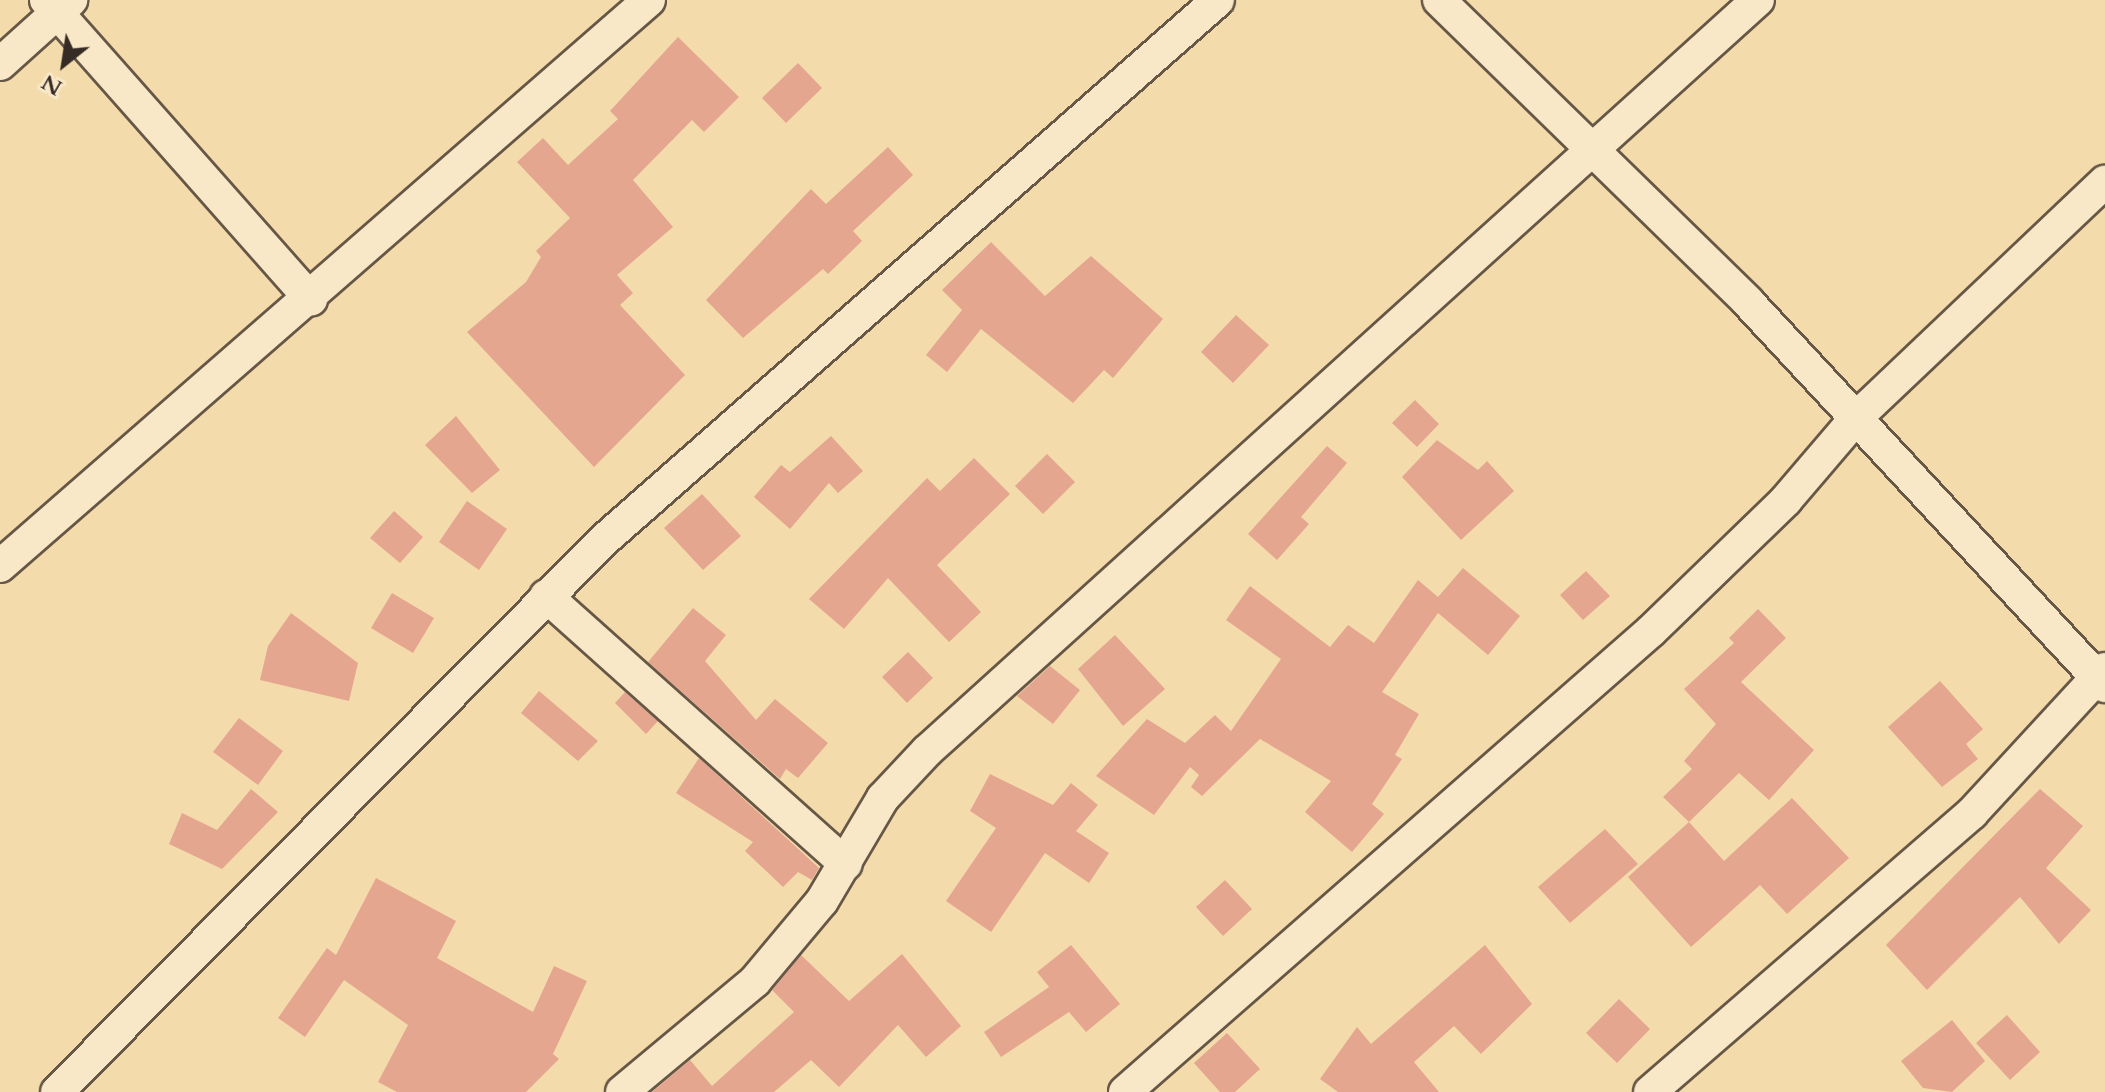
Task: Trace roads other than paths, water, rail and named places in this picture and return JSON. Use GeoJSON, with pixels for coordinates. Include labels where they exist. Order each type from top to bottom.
{"type":"FeatureCollection","features":[{"type":"Feature","properties":{"kind":"street"},"geometry":{"type":"LineString","coordinates":[[0,566],[311,300],[649,0]]}},
{"type":"Feature","properties":{"kind":"street"},"geometry":{"type":"LineString","coordinates":[[57,1092],[546,596],[1218,0]]}},
{"type":"Feature","properties":{"kind":"street"},"geometry":{"type":"LineString","coordinates":[[1439,0],[1590,146],[1857,417],[2102,677],[1972,813],[1650,1092]]}},
{"type":"Feature","properties":{"kind":"street"},"geometry":{"type":"LineString","coordinates":[[622,1092],[755,981],[846,864],[883,798],[927,751],[1590,146],[1758,0]]}},
{"type":"Feature","properties":{"kind":"street"},"geometry":{"type":"LineString","coordinates":[[0,64],[58,4],[311,300]]}},
{"type":"Feature","properties":{"kind":"street"},"geometry":{"type":"LineString","coordinates":[[1125,1092],[1651,631],[1786,500],[1857,417],[2105,182]]}},
{"type":"Feature","properties":{"kind":"street"},"geometry":{"type":"LineString","coordinates":[[546,596],[846,864]]}}]}
